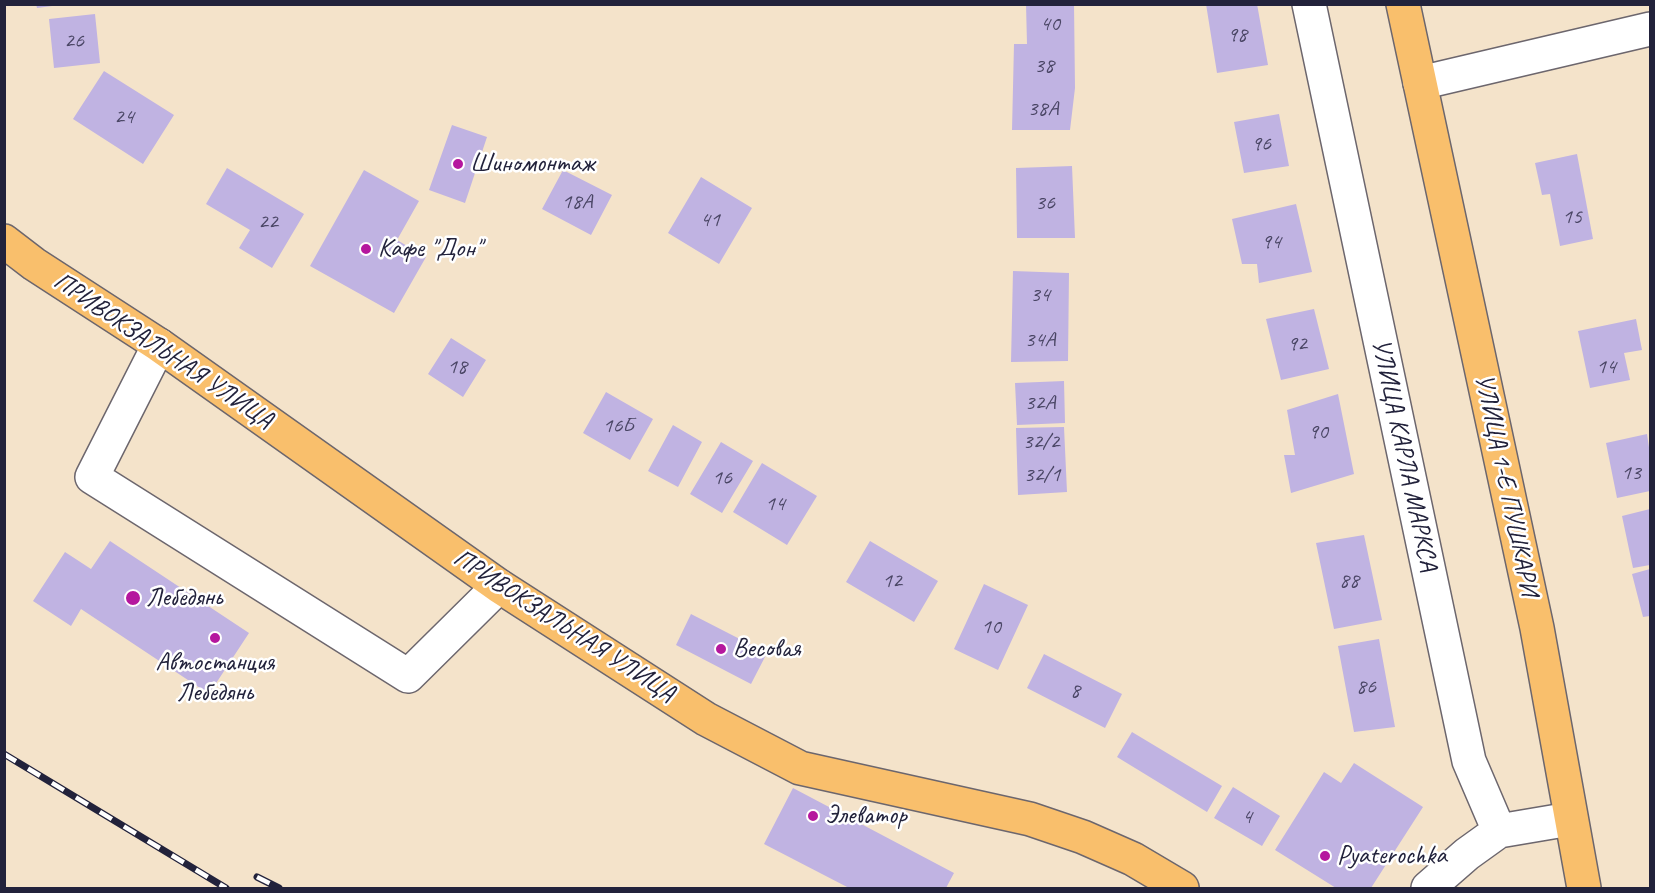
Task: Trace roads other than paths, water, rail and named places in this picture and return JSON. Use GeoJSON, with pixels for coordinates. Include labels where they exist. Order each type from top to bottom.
{"type":"FeatureCollection","features":[{"type":"Feature","properties":{"kind":"main road","name":"УЛИЦА 1-Е ПУШКАРИ"},"geometry":{"type":"LineString","coordinates":[[1403,4],[1537,628],[1584,888]]}},
{"type":"Feature","properties":{"kind":"main road","name":"ПРИВОКЗАЛЬНАЯ УЛИЦА"},"geometry":{"type":"LineString","coordinates":[[4,241],[34,264],[159,345],[499,586],[705,719],[800,768],[1030,819],[1083,837],[1133,859],[1182,888]]}},
{"type":"Feature","properties":{"kind":"street","name":"УЛИЦА КАРЛА МАРКСА"},"geometry":{"type":"LineString","coordinates":[[1309,4],[1469,761],[1499,831]]}},
{"type":"Feature","properties":{"kind":"street"},"geometry":{"type":"LineString","coordinates":[[1420,84],[1650,29]]}},
{"type":"Feature","properties":{"kind":"street"},"geometry":{"type":"LineString","coordinates":[[159,345],[92,477],[408,676],[499,586]]}},
{"type":"Feature","properties":{"kind":"street"},"geometry":{"type":"LineString","coordinates":[[1428,888],[1467,854],[1499,831],[1570,819]]}},
{"type":"Feature","properties":{"kind":"railway"},"geometry":{"type":"LineString","coordinates":[[4,754],[226,888]]}},
{"type":"Feature","properties":{"kind":"railway"},"geometry":{"type":"LineString","coordinates":[[257,877],[279,888]]}},
{"type":"Feature","properties":{"kind":"place","name":"Шиномонтаж"},"geometry":{"type":"Point","coordinates":[458,164]}},
{"type":"Feature","properties":{"kind":"place","name":"Кафе \"Дон\""},"geometry":{"type":"Point","coordinates":[366,249]}},
{"type":"Feature","properties":{"kind":"place","name":"Лебедянь"},"geometry":{"type":"Point","coordinates":[133,598]}},
{"type":"Feature","properties":{"kind":"place","name":"Автостанция Лебедянь"},"geometry":{"type":"Point","coordinates":[215,638]}},
{"type":"Feature","properties":{"kind":"place","name":"Весовая"},"geometry":{"type":"Point","coordinates":[721,649]}},
{"type":"Feature","properties":{"kind":"place","name":"Элеватор"},"geometry":{"type":"Point","coordinates":[813,816]}},
{"type":"Feature","properties":{"kind":"place","name":"Pyaterochka"},"geometry":{"type":"Point","coordinates":[1325,856]}}]}
